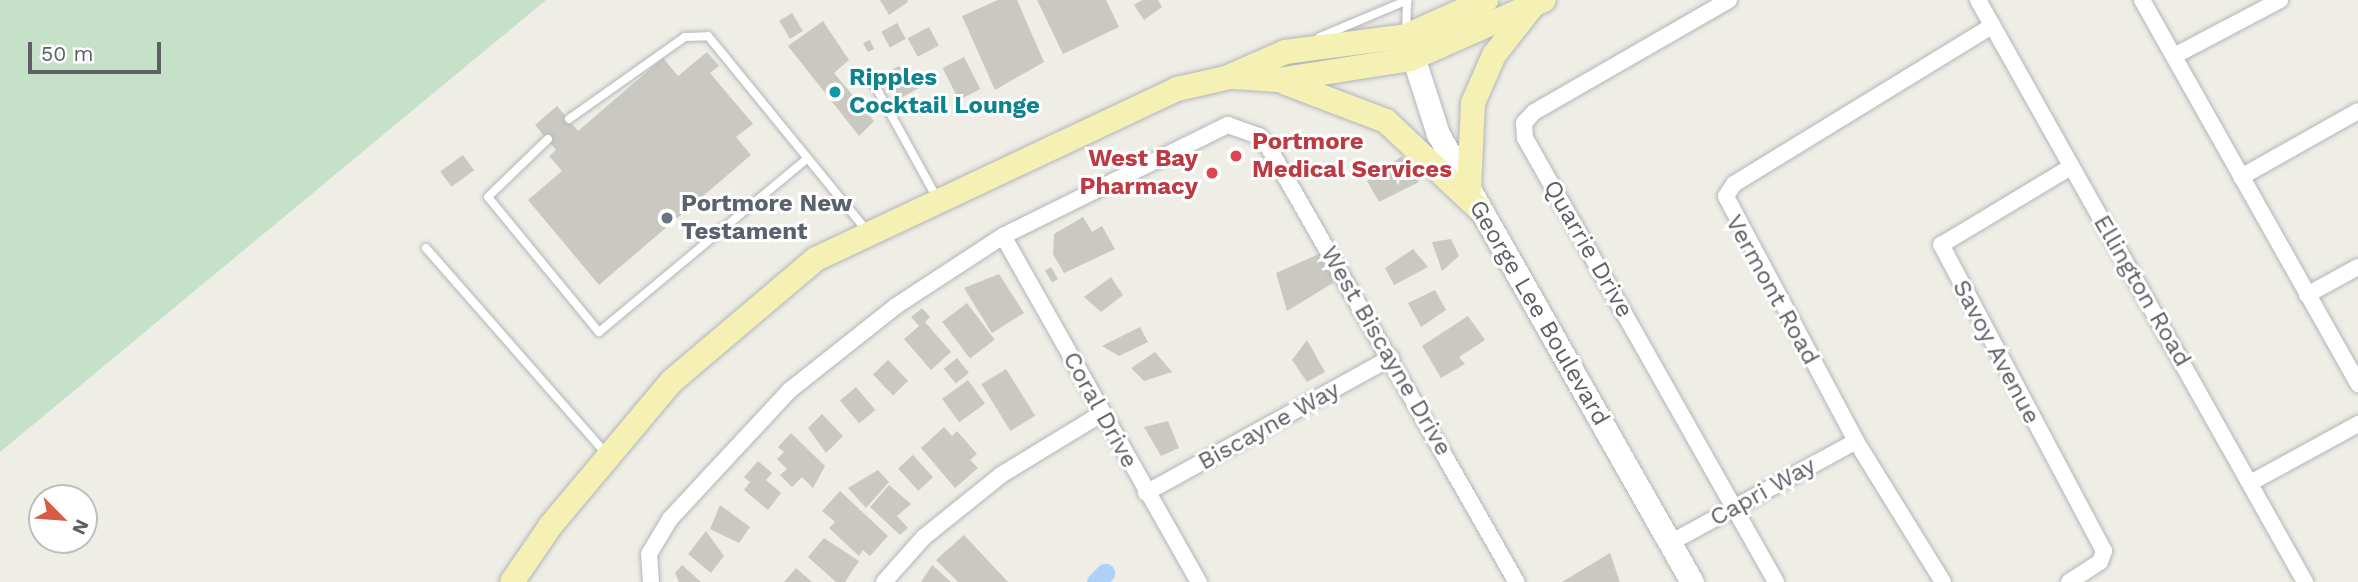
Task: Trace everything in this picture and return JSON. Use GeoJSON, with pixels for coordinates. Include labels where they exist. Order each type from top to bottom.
{"type":"FeatureCollection","features":[{"type":"Feature","properties":{"kind":"main road"},"geometry":{"type":"LineString","coordinates":[[512,582],[607,455],[724,331],[806,266],[867,231],[1177,89],[1226,78],[1285,52],[1409,48],[1486,0]]}},
{"type":"Feature","properties":{"kind":"main road"},"geometry":{"type":"LineString","coordinates":[[1226,78],[1278,80],[1409,48],[1539,3]]}},
{"type":"Feature","properties":{"kind":"main road"},"geometry":{"type":"LineString","coordinates":[[1474,200],[1473,103],[1494,55],[1539,3]]}},
{"type":"Feature","properties":{"kind":"main road","name":"George Lee Boulevard"},"geometry":{"type":"LineString","coordinates":[[1409,48],[1438,134],[1692,582]]}},
{"type":"Feature","properties":{"kind":"main road"},"geometry":{"type":"LineString","coordinates":[[1278,80],[1386,121],[1474,200]]}},
{"type":"Feature","properties":{"kind":"street","name":"Quarrie Drive"},"geometry":{"type":"LineString","coordinates":[[1729,0],[1524,123],[1525,138],[1776,582]]}},
{"type":"Feature","properties":{"kind":"street","name":"Ellington Road"},"geometry":{"type":"LineString","coordinates":[[1978,0],[2252,482],[2305,582]]}},
{"type":"Feature","properties":{"kind":"street"},"geometry":{"type":"LineString","coordinates":[[2142,0],[2358,384]]}},
{"type":"Feature","properties":{"kind":"street"},"geometry":{"type":"LineString","coordinates":[[2174,57],[2280,0]]}},
{"type":"Feature","properties":{"kind":"street","name":"Vermont Road"},"geometry":{"type":"LineString","coordinates":[[1943,582],[1856,442],[1726,196],[1734,184],[1992,26]]}},
{"type":"Feature","properties":{"kind":"street"},"geometry":{"type":"LineString","coordinates":[[2241,177],[2358,111]]}},
{"type":"Feature","properties":{"kind":"street","name":"West Biscayne Drive"},"geometry":{"type":"LineString","coordinates":[[1003,236],[1219,127],[1245,129],[1269,148],[1517,582]]}},
{"type":"Feature","properties":{"kind":"street","name":"Savoy Avenue"},"geometry":{"type":"LineString","coordinates":[[2070,582],[2100,562],[2104,551],[1941,245],[2071,166]]}},
{"type":"Feature","properties":{"kind":"street"},"geometry":{"type":"LineString","coordinates":[[651,582],[649,554],[656,535],[790,390],[896,306],[1003,236]]}},
{"type":"Feature","properties":{"kind":"street","name":"Coral Drive"},"geometry":{"type":"LineString","coordinates":[[1003,236],[1101,414],[1199,582]]}},
{"type":"Feature","properties":{"kind":"street"},"geometry":{"type":"LineString","coordinates":[[2308,295],[2358,267]]}},
{"type":"Feature","properties":{"kind":"street","name":"Biscayne Way"},"geometry":{"type":"LineString","coordinates":[[1146,493],[1391,358]]}},
{"type":"Feature","properties":{"kind":"street"},"geometry":{"type":"LineString","coordinates":[[884,582],[925,537],[1001,475],[1101,414]]}},
{"type":"Feature","properties":{"kind":"street"},"geometry":{"type":"LineString","coordinates":[[2252,482],[2358,424]]}},
{"type":"Feature","properties":{"kind":"street","name":"Capri Way"},"geometry":{"type":"LineString","coordinates":[[1670,543],[1856,442]]}},
{"type":"Feature","properties":{"kind":"lane"},"geometry":{"type":"LineString","coordinates":[[1285,52],[1407,0],[1409,48]]}},
{"type":"Feature","properties":{"kind":"lane"},"geometry":{"type":"LineString","coordinates":[[569,119],[698,34],[721,47],[807,159],[867,231]]}},
{"type":"Feature","properties":{"kind":"lane"},"geometry":{"type":"LineString","coordinates":[[868,73],[937,198]]}},
{"type":"Feature","properties":{"kind":"lane"},"geometry":{"type":"LineString","coordinates":[[548,139],[488,197],[599,332],[807,159]]}},
{"type":"Feature","properties":{"kind":"lane"},"geometry":{"type":"LineString","coordinates":[[426,248],[607,455]]}},
{"type":"Feature","properties":{"kind":"green space"},"geometry":{"type":"Polygon","coordinates":[[[0,0],[546,0],[0,452],[0,0]]]}},
{"type":"Feature","properties":{"kind":"building"},"geometry":{"type":"Polygon","coordinates":[[[880,0],[907,0],[908,2],[889,15],[880,0]]]}},
{"type":"Feature","properties":{"kind":"building"},"geometry":{"type":"Polygon","coordinates":[[[998,0],[1017,0],[1044,62],[995,90],[962,16],[998,0]]]}},
{"type":"Feature","properties":{"kind":"building"},"geometry":{"type":"Polygon","coordinates":[[[1037,0],[1106,0],[1119,27],[1063,54],[1037,0]]]}},
{"type":"Feature","properties":{"kind":"building"},"geometry":{"type":"Polygon","coordinates":[[[1142,0],[1158,0],[1162,7],[1144,20],[1134,5],[1142,0]]]}},
{"type":"Feature","properties":{"kind":"building"},"geometry":{"type":"Polygon","coordinates":[[[792,13],[803,31],[790,39],[779,21],[792,13]]]}},
{"type":"Feature","properties":{"kind":"building","name":"Ripples Cocktail Lounge"},"geometry":{"type":"Polygon","coordinates":[[[823,21],[849,60],[834,73],[874,121],[859,136],[788,46],[823,21]]]}},
{"type":"Feature","properties":{"kind":"building"},"geometry":{"type":"Polygon","coordinates":[[[897,23],[906,39],[890,47],[881,32],[897,23]]]}},
{"type":"Feature","properties":{"kind":"building"},"geometry":{"type":"Polygon","coordinates":[[[929,27],[939,46],[918,57],[908,38],[929,27]]]}},
{"type":"Feature","properties":{"kind":"building"},"geometry":{"type":"Polygon","coordinates":[[[870,40],[874,49],[868,52],[863,43],[870,40]]]}},
{"type":"Feature","properties":{"kind":"building"},"geometry":{"type":"Polygon","coordinates":[[[707,52],[719,66],[710,73],[753,124],[736,137],[751,155],[599,285],[528,200],[562,171],[549,156],[556,150],[535,125],[557,106],[578,131],[663,58],[678,76],[707,52]]]}},
{"type":"Feature","properties":{"kind":"building"},"geometry":{"type":"Polygon","coordinates":[[[964,57],[980,89],[959,100],[943,68],[964,57]]]}},
{"type":"Feature","properties":{"kind":"building"},"geometry":{"type":"Polygon","coordinates":[[[899,66],[919,88],[897,100],[883,75],[899,66]]]}},
{"type":"Feature","properties":{"kind":"building"},"geometry":{"type":"Polygon","coordinates":[[[463,155],[474,170],[452,187],[440,171],[463,155]]]}},
{"type":"Feature","properties":{"kind":"building"},"geometry":{"type":"Polygon","coordinates":[[[1402,156],[1419,182],[1379,202],[1367,181],[1402,156]]]}},
{"type":"Feature","properties":{"kind":"building"},"geometry":{"type":"Polygon","coordinates":[[[1083,217],[1092,232],[1102,226],[1115,249],[1064,273],[1053,254],[1054,234],[1083,217]]]}},
{"type":"Feature","properties":{"kind":"building"},"geometry":{"type":"Polygon","coordinates":[[[1451,239],[1459,256],[1442,271],[1432,242],[1451,239]]]}},
{"type":"Feature","properties":{"kind":"building"},"geometry":{"type":"Polygon","coordinates":[[[1413,249],[1428,267],[1394,285],[1385,268],[1413,249]]]}},
{"type":"Feature","properties":{"kind":"building"},"geometry":{"type":"Polygon","coordinates":[[[1328,250],[1333,283],[1287,311],[1276,273],[1328,250]]]}},
{"type":"Feature","properties":{"kind":"building"},"geometry":{"type":"Polygon","coordinates":[[[1051,267],[1058,279],[1052,283],[1045,271],[1051,267]]]}},
{"type":"Feature","properties":{"kind":"building"},"geometry":{"type":"Polygon","coordinates":[[[999,274],[1024,313],[992,333],[964,288],[999,274]]]}},
{"type":"Feature","properties":{"kind":"building"},"geometry":{"type":"Polygon","coordinates":[[[1111,277],[1123,295],[1101,312],[1084,297],[1111,277]]]}},
{"type":"Feature","properties":{"kind":"building"},"geometry":{"type":"Polygon","coordinates":[[[1435,290],[1446,310],[1421,327],[1408,303],[1435,290]]]}},
{"type":"Feature","properties":{"kind":"building"},"geometry":{"type":"Polygon","coordinates":[[[967,303],[995,340],[970,358],[942,322],[967,303]]]}},
{"type":"Feature","properties":{"kind":"building"},"geometry":{"type":"Polygon","coordinates":[[[922,308],[930,317],[925,322],[951,352],[931,370],[904,339],[919,326],[911,317],[922,308]]]}},
{"type":"Feature","properties":{"kind":"building"},"geometry":{"type":"Polygon","coordinates":[[[1468,316],[1485,340],[1459,357],[1465,364],[1441,378],[1422,346],[1468,316]]]}},
{"type":"Feature","properties":{"kind":"building"},"geometry":{"type":"Polygon","coordinates":[[[1140,327],[1148,342],[1119,356],[1102,346],[1140,327]]]}},
{"type":"Feature","properties":{"kind":"building"},"geometry":{"type":"Polygon","coordinates":[[[1307,340],[1325,372],[1307,382],[1292,360],[1307,340]]]}},
{"type":"Feature","properties":{"kind":"building"},"geometry":{"type":"Polygon","coordinates":[[[1155,352],[1172,372],[1144,381],[1131,368],[1155,352]]]}},
{"type":"Feature","properties":{"kind":"building"},"geometry":{"type":"Polygon","coordinates":[[[957,358],[969,373],[956,383],[944,369],[957,358]]]}},
{"type":"Feature","properties":{"kind":"building"},"geometry":{"type":"Polygon","coordinates":[[[888,360],[908,381],[893,395],[873,375],[888,360]]]}},
{"type":"Feature","properties":{"kind":"building"},"geometry":{"type":"Polygon","coordinates":[[[1006,369],[1035,416],[1011,431],[981,384],[1006,369]]]}},
{"type":"Feature","properties":{"kind":"building"},"geometry":{"type":"Polygon","coordinates":[[[968,380],[985,403],[959,422],[942,399],[968,380]]]}},
{"type":"Feature","properties":{"kind":"building"},"geometry":{"type":"Polygon","coordinates":[[[856,387],[875,410],[859,423],[840,400],[856,387]]]}},
{"type":"Feature","properties":{"kind":"building"},"geometry":{"type":"Polygon","coordinates":[[[822,414],[843,436],[826,453],[808,428],[822,414]]]}},
{"type":"Feature","properties":{"kind":"building"},"geometry":{"type":"Polygon","coordinates":[[[1168,421],[1179,448],[1161,456],[1144,427],[1168,421]]]}},
{"type":"Feature","properties":{"kind":"building"},"geometry":{"type":"Polygon","coordinates":[[[944,427],[952,436],[957,431],[977,454],[970,460],[978,468],[955,488],[921,448],[944,427]]]}},
{"type":"Feature","properties":{"kind":"building"},"geometry":{"type":"Polygon","coordinates":[[[791,433],[825,466],[813,488],[802,477],[792,487],[780,475],[787,469],[777,459],[784,452],[778,447],[791,433]]]}},
{"type":"Feature","properties":{"kind":"building"},"geometry":{"type":"Polygon","coordinates":[[[913,455],[933,477],[918,491],[898,468],[913,455]]]}},
{"type":"Feature","properties":{"kind":"building"},"geometry":{"type":"Polygon","coordinates":[[[758,461],[772,473],[766,480],[781,493],[768,510],[744,490],[750,482],[744,477],[758,461]]]}},
{"type":"Feature","properties":{"kind":"building"},"geometry":{"type":"Polygon","coordinates":[[[878,470],[889,482],[866,508],[848,488],[878,470]]]}},
{"type":"Feature","properties":{"kind":"building"},"geometry":{"type":"Polygon","coordinates":[[[889,485],[911,504],[897,516],[908,528],[900,535],[870,507],[889,485]]]}},
{"type":"Feature","properties":{"kind":"building"},"geometry":{"type":"Polygon","coordinates":[[[840,491],[888,536],[870,556],[863,550],[859,556],[829,528],[835,522],[822,511],[840,491]]]}},
{"type":"Feature","properties":{"kind":"building"},"geometry":{"type":"Polygon","coordinates":[[[720,505],[750,527],[739,543],[710,529],[720,505]]]}},
{"type":"Feature","properties":{"kind":"building"},"geometry":{"type":"Polygon","coordinates":[[[706,531],[724,556],[711,573],[688,554],[706,531]]]}},
{"type":"Feature","properties":{"kind":"building"},"geometry":{"type":"Polygon","coordinates":[[[964,535],[1008,582],[958,582],[936,560],[964,535]]]}},
{"type":"Feature","properties":{"kind":"building"},"geometry":{"type":"Polygon","coordinates":[[[824,538],[859,561],[845,582],[836,582],[808,557],[824,538]]]}},
{"type":"Feature","properties":{"kind":"building"},"geometry":{"type":"Polygon","coordinates":[[[1610,553],[1620,582],[1562,582],[1610,553]]]}},
{"type":"Feature","properties":{"kind":"building"},"geometry":{"type":"Polygon","coordinates":[[[682,565],[701,582],[679,582],[675,573],[682,565]]]}},
{"type":"Feature","properties":{"kind":"building"},"geometry":{"type":"Polygon","coordinates":[[[932,565],[951,582],[921,582],[932,565]]]}},
{"type":"Feature","properties":{"kind":"building"},"geometry":{"type":"Polygon","coordinates":[[[796,568],[812,582],[784,582],[796,568]]]}},
{"type":"Feature","properties":{"kind":"waterway"},"geometry":{"type":"LineString","coordinates":[[1096,582],[1105,573]]}},
{"type":"Feature","properties":{"kind":"place","name":"Ripples Cocktail Lounge"},"geometry":{"type":"Point","coordinates":[835,92]}},
{"type":"Feature","properties":{"kind":"place","name":"Portmore Medical Services"},"geometry":{"type":"Point","coordinates":[1236,156]}},
{"type":"Feature","properties":{"kind":"place","name":"West Bay Pharmacy"},"geometry":{"type":"Point","coordinates":[1212,173]}},
{"type":"Feature","properties":{"kind":"place","name":"Portmore New Testament"},"geometry":{"type":"Point","coordinates":[667,218]}}]}
